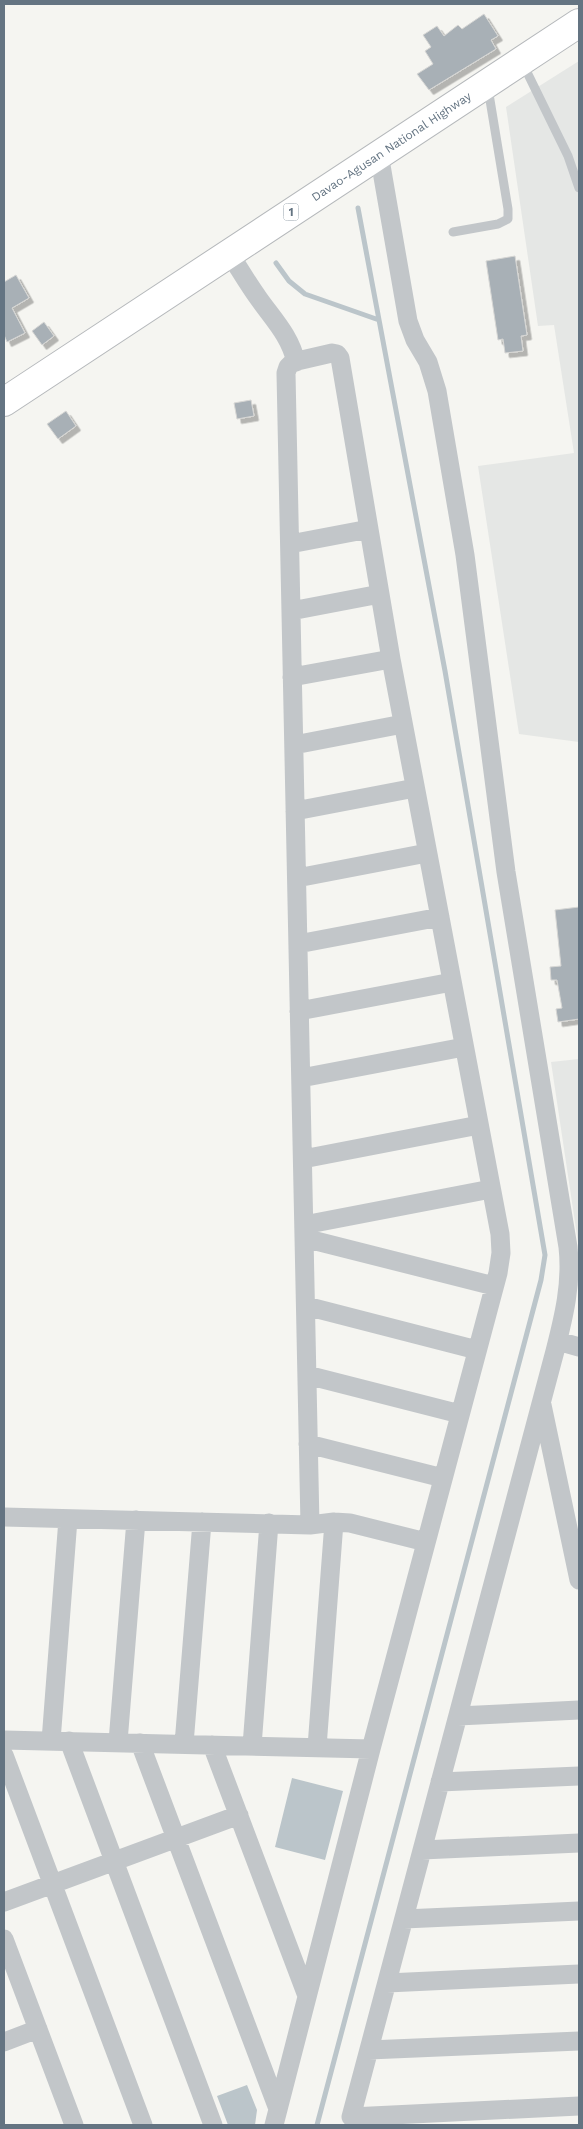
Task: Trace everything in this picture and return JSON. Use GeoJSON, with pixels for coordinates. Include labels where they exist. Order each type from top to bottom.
{"type":"FeatureCollection","features":[{"type":"Feature","properties":{"kind":"highway","name":"Davao-Agusan National Highway"},"geometry":{"type":"LineString","coordinates":[[4,402],[579,23]]}},
{"type":"Feature","properties":{"kind":"street"},"geometry":{"type":"LineString","coordinates":[[379,154],[408,321],[415,340],[428,362],[438,391],[465,555],[506,872],[570,1268],[569,1288],[558,1341],[352,2117],[579,2106]]}},
{"type":"Feature","properties":{"kind":"street"},"geometry":{"type":"LineString","coordinates":[[229,253],[259,299],[283,331],[296,362]]}},
{"type":"Feature","properties":{"kind":"street"},"geometry":{"type":"LineString","coordinates":[[276,2117],[371,1748],[500,1263],[501,1243],[403,724],[340,358],[337,354],[329,354],[296,362],[288,367],[286,373],[310,1524]]}},
{"type":"Feature","properties":{"kind":"street"},"geometry":{"type":"LineString","coordinates":[[290,544],[369,529]]}},
{"type":"Feature","properties":{"kind":"street"},"geometry":{"type":"LineString","coordinates":[[291,611],[380,594]]}},
{"type":"Feature","properties":{"kind":"street"},"geometry":{"type":"LineString","coordinates":[[292,677],[391,658]]}},
{"type":"Feature","properties":{"kind":"street"},"geometry":{"type":"LineString","coordinates":[[294,745],[403,724]]}},
{"type":"Feature","properties":{"kind":"street"},"geometry":{"type":"LineString","coordinates":[[295,811],[415,788]]}},
{"type":"Feature","properties":{"kind":"street"},"geometry":{"type":"LineString","coordinates":[[296,878],[427,853]]}},
{"type":"Feature","properties":{"kind":"street"},"geometry":{"type":"LineString","coordinates":[[298,944],[440,917]]}},
{"type":"Feature","properties":{"kind":"street"},"geometry":{"type":"LineString","coordinates":[[299,1011],[452,982]]}},
{"type":"Feature","properties":{"kind":"street"},"geometry":{"type":"LineString","coordinates":[[301,1078],[464,1047]]}},
{"type":"Feature","properties":{"kind":"street"},"geometry":{"type":"LineString","coordinates":[[303,1158],[479,1125]]}},
{"type":"Feature","properties":{"kind":"street"},"geometry":{"type":"LineString","coordinates":[[304,1232],[491,1189]]}},
{"type":"Feature","properties":{"kind":"street"},"geometry":{"type":"LineString","coordinates":[[304,1232],[494,1286]]}},
{"type":"Feature","properties":{"kind":"street"},"geometry":{"type":"LineString","coordinates":[[306,1306],[477,1350]]}},
{"type":"Feature","properties":{"kind":"street"},"geometry":{"type":"LineString","coordinates":[[558,1341],[579,1348]]}},
{"type":"Feature","properties":{"kind":"street"},"geometry":{"type":"LineString","coordinates":[[307,1375],[460,1414]]}},
{"type":"Feature","properties":{"kind":"street"},"geometry":{"type":"LineString","coordinates":[[541,1402],[579,1580]]}},
{"type":"Feature","properties":{"kind":"street"},"geometry":{"type":"LineString","coordinates":[[308,1444],[443,1478]]}},
{"type":"Feature","properties":{"kind":"street"},"geometry":{"type":"LineString","coordinates":[[4,1517],[269,1524],[334,1522],[362,1526],[426,1542]]}},
{"type":"Feature","properties":{"kind":"street"},"geometry":{"type":"LineString","coordinates":[[68,1519],[60,1741],[114,1861],[214,2125]]}},
{"type":"Feature","properties":{"kind":"street"},"geometry":{"type":"LineString","coordinates":[[118,1742],[136,1520]]}},
{"type":"Feature","properties":{"kind":"street"},"geometry":{"type":"LineString","coordinates":[[184,1744],[202,1522]]}},
{"type":"Feature","properties":{"kind":"street"},"geometry":{"type":"LineString","coordinates":[[317,1747],[334,1522]]}},
{"type":"Feature","properties":{"kind":"street"},"geometry":{"type":"LineString","coordinates":[[252,1746],[269,1524]]}},
{"type":"Feature","properties":{"kind":"street"},"geometry":{"type":"LineString","coordinates":[[458,1716],[579,1710]]}},
{"type":"Feature","properties":{"kind":"street"},"geometry":{"type":"LineString","coordinates":[[4,1740],[371,1748]]}},
{"type":"Feature","properties":{"kind":"street"},"geometry":{"type":"LineString","coordinates":[[140,1743],[276,2117]]}},
{"type":"Feature","properties":{"kind":"street"},"geometry":{"type":"LineString","coordinates":[[212,1745],[307,1996]]}},
{"type":"Feature","properties":{"kind":"street"},"geometry":{"type":"LineString","coordinates":[[4,1755],[143,2125]]}},
{"type":"Feature","properties":{"kind":"street"},"geometry":{"type":"LineString","coordinates":[[440,1782],[579,1776]]}},
{"type":"Feature","properties":{"kind":"street"},"geometry":{"type":"LineString","coordinates":[[4,1902],[239,1815]]}},
{"type":"Feature","properties":{"kind":"street"},"geometry":{"type":"LineString","coordinates":[[422,1850],[579,1843]]}},
{"type":"Feature","properties":{"kind":"street"},"geometry":{"type":"LineString","coordinates":[[404,1919],[579,1911]]}},
{"type":"Feature","properties":{"kind":"street"},"geometry":{"type":"LineString","coordinates":[[4,1939],[74,2125]]}},
{"type":"Feature","properties":{"kind":"street"},"geometry":{"type":"LineString","coordinates":[[387,1983],[579,1974]]}},
{"type":"Feature","properties":{"kind":"street"},"geometry":{"type":"LineString","coordinates":[[4,2042],[38,2029]]}},
{"type":"Feature","properties":{"kind":"street"},"geometry":{"type":"LineString","coordinates":[[369,2050],[579,2041]]}},
{"type":"Feature","properties":{"kind":"lane"},"geometry":{"type":"LineString","coordinates":[[521,60],[568,156],[579,188]]}},
{"type":"Feature","properties":{"kind":"lane"},"geometry":{"type":"LineString","coordinates":[[453,232],[498,224],[508,219],[508,209],[487,83]]}},
{"type":"Feature","properties":{"kind":"shaded area"},"geometry":{"type":"Polygon","coordinates":[[[579,61],[579,742],[519,734],[478,466],[574,453],[554,325],[538,326],[506,107],[579,61]]]}},
{"type":"Feature","properties":{"kind":"shaded area"},"geometry":{"type":"Polygon","coordinates":[[[579,1059],[579,1249],[551,1062],[579,1059]]]}},
{"type":"Feature","properties":{"kind":"shaded area"},"geometry":{"type":"Polygon","coordinates":[[[292,1778],[343,1791],[325,1860],[275,1847],[292,1778]]]}},
{"type":"Feature","properties":{"kind":"shaded area"},"geometry":{"type":"Polygon","coordinates":[[[247,2085],[257,2110],[255,2125],[228,2125],[217,2096],[247,2085]]]}},
{"type":"Feature","properties":{"kind":"building"},"geometry":{"type":"Polygon","coordinates":[[[484,14],[498,36],[491,40],[496,49],[429,90],[417,74],[433,64],[425,51],[431,47],[423,35],[437,26],[444,36],[458,25],[462,29],[484,14]]]}},
{"type":"Feature","properties":{"kind":"building"},"geometry":{"type":"Polygon","coordinates":[[[515,256],[527,335],[521,336],[523,351],[505,353],[503,339],[498,340],[486,261],[515,256]]]}},
{"type":"Feature","properties":{"kind":"building"},"geometry":{"type":"Polygon","coordinates":[[[16,275],[29,298],[12,308],[25,333],[7,342],[4,335],[4,282],[16,275]]]}},
{"type":"Feature","properties":{"kind":"building"},"geometry":{"type":"Polygon","coordinates":[[[44,322],[54,336],[42,345],[32,331],[44,322]]]}},
{"type":"Feature","properties":{"kind":"building"},"geometry":{"type":"Polygon","coordinates":[[[251,400],[254,416],[237,419],[234,403],[251,400]]]}},
{"type":"Feature","properties":{"kind":"building"},"geometry":{"type":"Polygon","coordinates":[[[66,411],[76,426],[58,439],[47,424],[66,411]]]}},
{"type":"Feature","properties":{"kind":"building"},"geometry":{"type":"Polygon","coordinates":[[[579,907],[579,1019],[558,1022],[556,1009],[562,1008],[557,980],[551,980],[550,967],[561,966],[555,910],[579,907]]]}},
{"type":"Feature","properties":{"kind":"waterway"},"geometry":{"type":"LineString","coordinates":[[317,2125],[541,1280],[545,1255],[445,671],[358,208]]}},
{"type":"Feature","properties":{"kind":"waterway"},"geometry":{"type":"LineString","coordinates":[[276,263],[289,281],[305,294],[379,320]]}}]}
